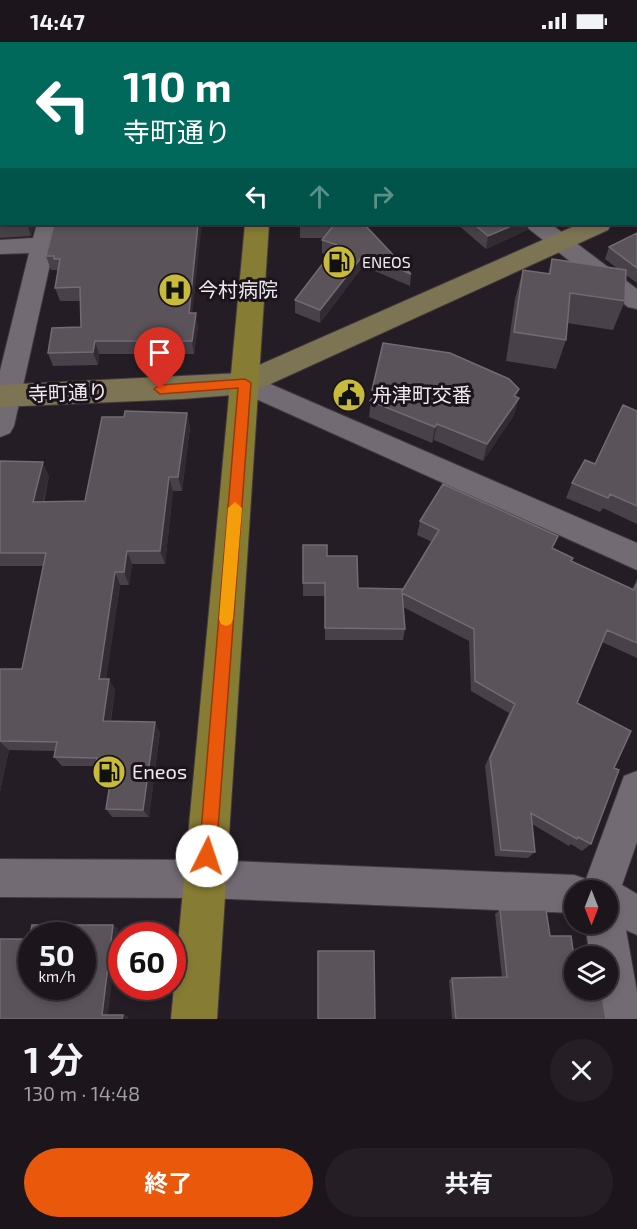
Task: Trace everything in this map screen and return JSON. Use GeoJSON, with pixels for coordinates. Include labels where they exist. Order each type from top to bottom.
{"type":"FeatureCollection","features":[{"type":"Feature","properties":{"kind":"main road"},"geometry":{"type":"LineString","coordinates":[[194,1019],[257,225]]}},
{"type":"Feature","properties":{"kind":"street"},"geometry":{"type":"LineString","coordinates":[[538,225],[637,301]]}},
{"type":"Feature","properties":{"kind":"street","name":"寺町通り"},"geometry":{"type":"LineString","coordinates":[[4,395],[182,388],[245,383],[597,225]]}},
{"type":"Feature","properties":{"kind":"street"},"geometry":{"type":"LineString","coordinates":[[0,247],[45,234]]}},
{"type":"Feature","properties":{"kind":"street"},"geometry":{"type":"LineString","coordinates":[[0,426],[4,395],[45,234]]}},
{"type":"Feature","properties":{"kind":"street"},"geometry":{"type":"LineString","coordinates":[[245,383],[637,557]]}},
{"type":"Feature","properties":{"kind":"street"},"geometry":{"type":"LineString","coordinates":[[605,880],[637,789]]}},
{"type":"Feature","properties":{"kind":"street"},"geometry":{"type":"LineString","coordinates":[[0,878],[205,879],[564,894]]}},
{"type":"Feature","properties":{"kind":"street"},"geometry":{"type":"LineString","coordinates":[[618,905],[637,915]]}},
{"type":"Feature","properties":{"kind":"street"},"geometry":{"type":"LineString","coordinates":[[607,934],[621,1019]]}},
{"type":"Feature","properties":{"kind":"building"},"geometry":{"type":"Polygon","coordinates":[[[54,225],[198,225],[189,313],[196,313],[192,341],[95,341],[93,352],[48,353],[52,328],[81,327],[80,287],[55,288],[60,259],[46,256],[54,225]]]}},
{"type":"Feature","properties":{"kind":"building"},"geometry":{"type":"Polygon","coordinates":[[[334,225],[365,225],[411,274],[364,254],[320,310],[295,300],[337,245],[322,240],[334,225]]]}},
{"type":"Feature","properties":{"kind":"building"},"geometry":{"type":"Polygon","coordinates":[[[475,225],[514,225],[488,236],[475,225]]]}},
{"type":"Feature","properties":{"kind":"building"},"geometry":{"type":"Polygon","coordinates":[[[637,233],[637,268],[609,247],[637,233]]]}},
{"type":"Feature","properties":{"kind":"building"},"geometry":{"type":"Polygon","coordinates":[[[552,259],[626,270],[625,301],[570,293],[566,340],[514,332],[523,270],[550,274],[552,259]]]}},
{"type":"Feature","properties":{"kind":"building"},"geometry":{"type":"Polygon","coordinates":[[[383,343],[450,353],[509,379],[519,389],[514,396],[519,398],[487,444],[437,424],[435,427],[370,401],[378,390],[372,390],[383,343]]]}},
{"type":"Feature","properties":{"kind":"building"},"geometry":{"type":"Polygon","coordinates":[[[623,405],[637,411],[637,506],[610,494],[608,498],[572,483],[585,460],[595,464],[623,405]]]}},
{"type":"Feature","properties":{"kind":"building"},"geometry":{"type":"Polygon","coordinates":[[[125,411],[187,413],[178,477],[169,477],[160,551],[127,551],[124,572],[115,572],[99,679],[109,679],[103,721],[155,722],[143,810],[106,809],[113,764],[96,764],[97,758],[54,757],[57,742],[0,741],[0,669],[22,669],[46,553],[0,553],[0,461],[43,462],[33,502],[85,501],[102,417],[124,417],[125,411]]]}},
{"type":"Feature","properties":{"kind":"building"},"geometry":{"type":"Polygon","coordinates":[[[443,484],[558,536],[552,548],[573,558],[571,561],[634,590],[637,583],[637,643],[607,630],[577,703],[631,731],[614,768],[619,770],[591,844],[578,837],[577,839],[531,813],[535,852],[501,850],[490,758],[515,704],[475,681],[474,629],[402,593],[405,629],[325,628],[325,583],[303,583],[303,545],[327,545],[327,556],[357,556],[358,588],[402,589],[402,591],[439,530],[420,521],[443,484]]]}},
{"type":"Feature","properties":{"kind":"building"},"geometry":{"type":"Polygon","coordinates":[[[500,910],[546,910],[550,936],[571,936],[572,946],[564,946],[564,1000],[603,1000],[606,1019],[456,1019],[452,978],[507,977],[500,910]]]}},
{"type":"Feature","properties":{"kind":"building"},"geometry":{"type":"Polygon","coordinates":[[[96,925],[108,925],[108,966],[102,1015],[123,1015],[122,1019],[0,1019],[0,939],[18,939],[18,1000],[96,1000],[96,925]]]}},
{"type":"Feature","properties":{"kind":"building"},"geometry":{"type":"Polygon","coordinates":[[[318,951],[374,951],[375,1019],[318,1019],[318,951]]]}},
{"type":"Feature","properties":{"kind":"slow traffic"},"geometry":{"type":"LineString","coordinates":[[226,619],[235,508]]}},
{"type":"Feature","properties":{"kind":"place","name":"ENEOS"},"geometry":{"type":"Point","coordinates":[339,262]}},
{"type":"Feature","properties":{"kind":"place","name":"今村病院"},"geometry":{"type":"Point","coordinates":[175,290]}},
{"type":"Feature","properties":{"kind":"place","name":"舟津町交番"},"geometry":{"type":"Point","coordinates":[349,395]}},
{"type":"Feature","properties":{"kind":"place","name":"Eneos"},"geometry":{"type":"Point","coordinates":[109,772]}},
{"type":"Feature","properties":{"kind":"route"},"geometry":{"type":"LineString","coordinates":[[160,389],[245,383],[207,856]]}}]}
